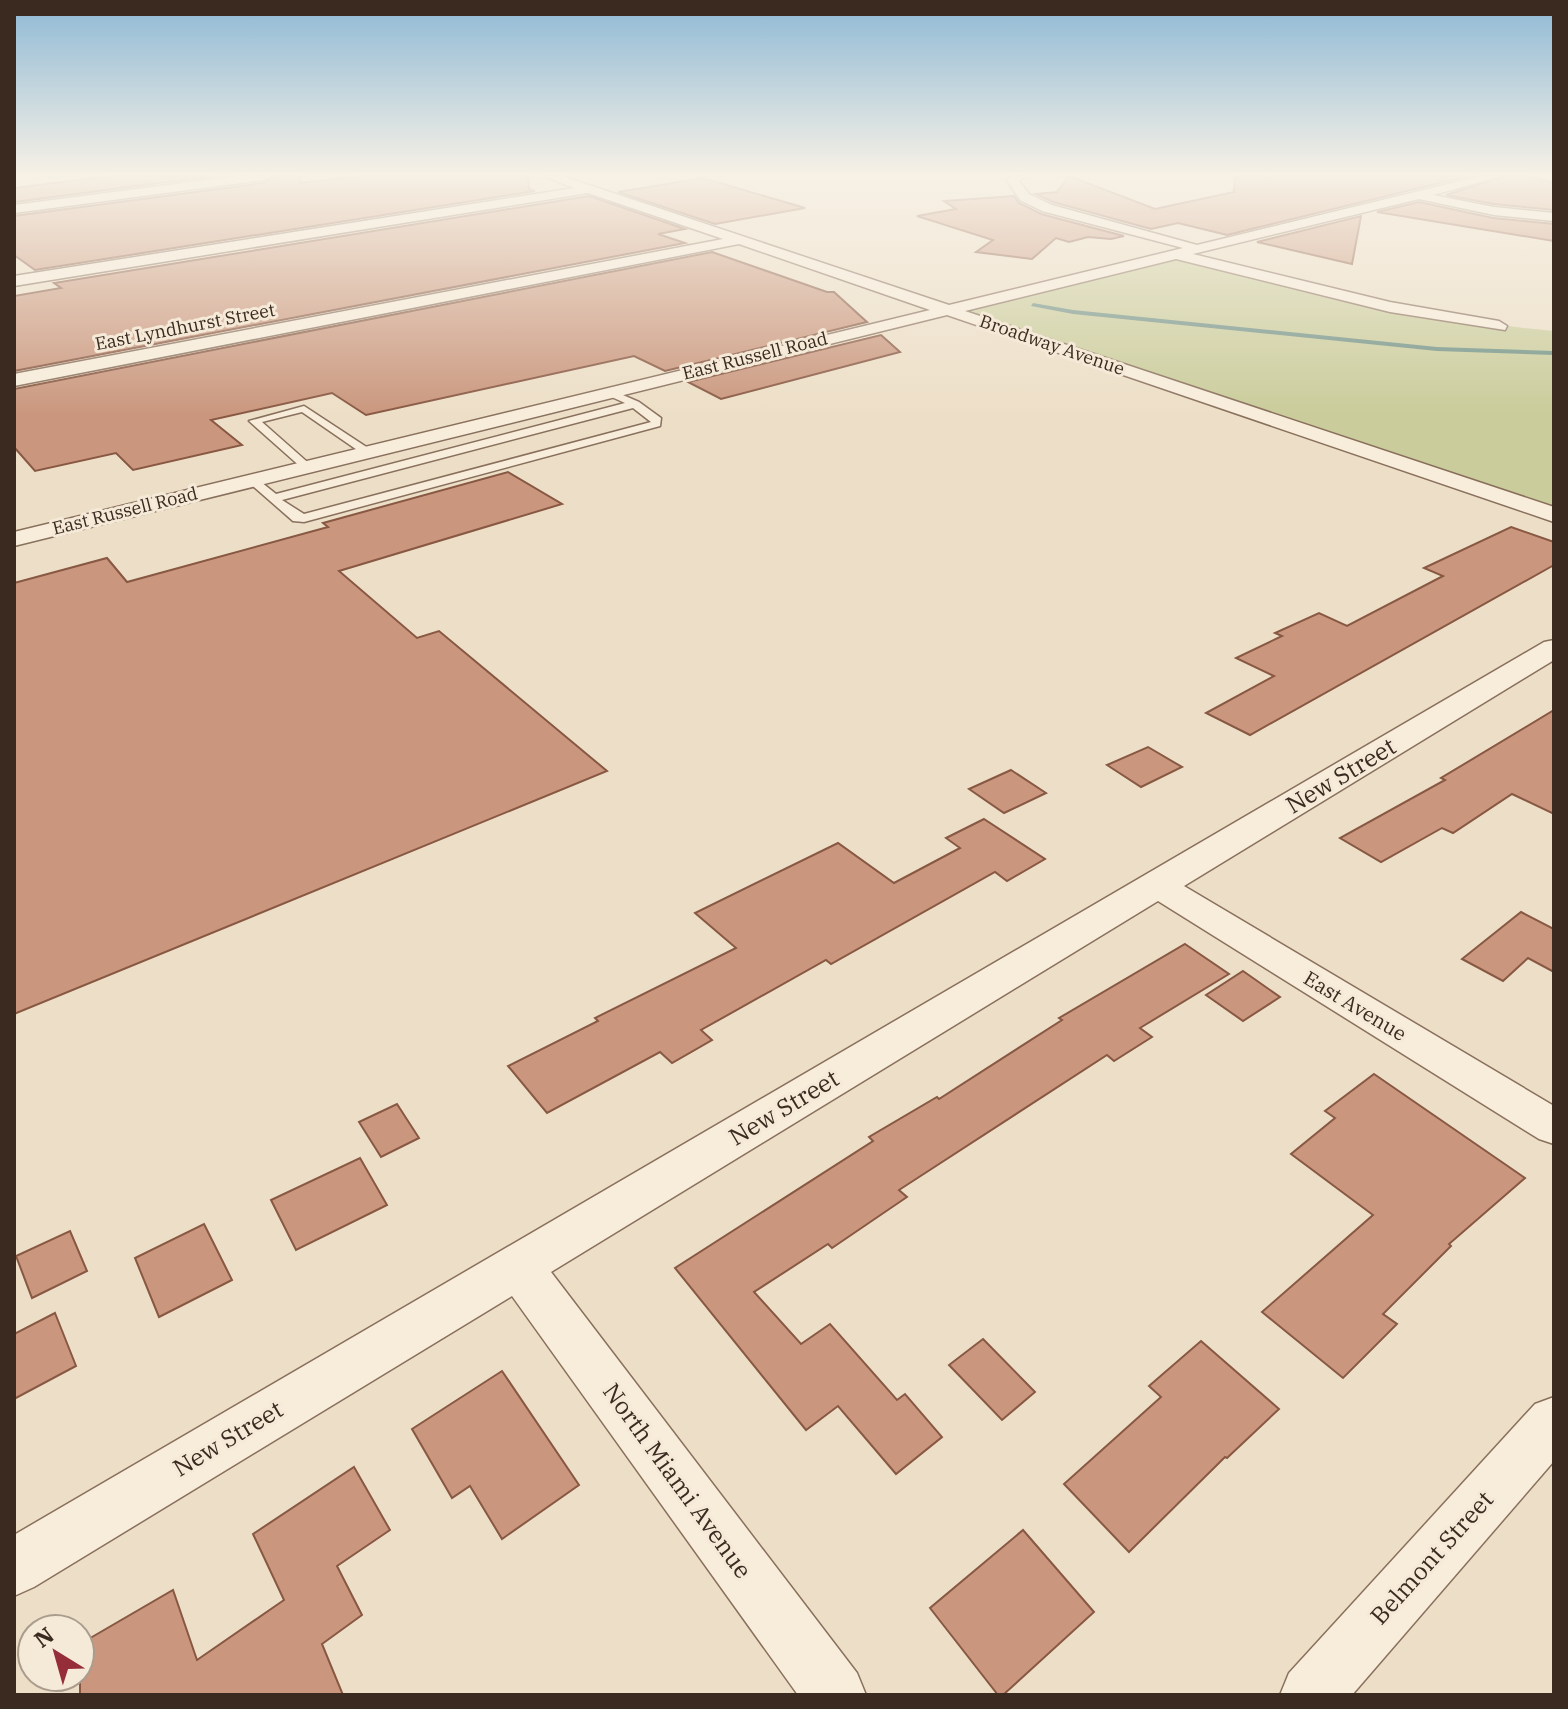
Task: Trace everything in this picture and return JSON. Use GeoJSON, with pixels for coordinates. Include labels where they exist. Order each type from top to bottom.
{"type":"FeatureCollection","features":[{"type":"Feature","properties":{"kind":"street"},"geometry":{"type":"LineString","coordinates":[[14,281],[172,256]]}},
{"type":"Feature","properties":{"kind":"street","name":"East Lyndhurst Street"},"geometry":{"type":"LineString","coordinates":[[14,380],[659,256]]}},
{"type":"Feature","properties":{"kind":"street","name":"Broadway Avenue"},"geometry":{"type":"LineString","coordinates":[[788,256],[1554,515]]}},
{"type":"Feature","properties":{"kind":"street","name":"East Russell Road"},"geometry":{"type":"LineString","coordinates":[[14,539],[1167,256]]}},
{"type":"Feature","properties":{"kind":"street"},"geometry":{"type":"LineString","coordinates":[[1181,256],[1390,307],[1499,326]]}},
{"type":"Feature","properties":{"kind":"street","name":"New Street"},"geometry":{"type":"LineString","coordinates":[[14,1567],[1554,648]]}},
{"type":"Feature","properties":{"kind":"street","name":"East Avenue"},"geometry":{"type":"LineString","coordinates":[[1157,885],[1554,1127]]}},
{"type":"Feature","properties":{"kind":"street","name":"North Miami Avenue"},"geometry":{"type":"LineString","coordinates":[[518,1266],[835,1695]]}},
{"type":"Feature","properties":{"kind":"street","name":"Belmont Street"},"geometry":{"type":"LineString","coordinates":[[1311,1695],[1554,1422]]}},
{"type":"Feature","properties":{"kind":"lane"},"geometry":{"type":"LineString","coordinates":[[252,480],[297,518],[304,518],[656,424],[657,420],[635,404],[609,392]]}},
{"type":"Feature","properties":{"kind":"lane"},"geometry":{"type":"LineString","coordinates":[[275,498],[635,404]]}},
{"type":"Feature","properties":{"kind":"lane"},"geometry":{"type":"LineString","coordinates":[[307,467],[254,421],[304,409],[367,452]]}},
{"type":"Feature","properties":{"kind":"green space"},"geometry":{"type":"Polygon","coordinates":[[[1167,256],[1181,256],[1410,310],[1554,331],[1554,515],[947,309],[1167,256]]]}},
{"type":"Feature","properties":{"kind":"building"},"geometry":{"type":"Polygon","coordinates":[[[15,256],[125,256],[35,270],[15,256]]]}},
{"type":"Feature","properties":{"kind":"building"},"geometry":{"type":"Polygon","coordinates":[[[222,256],[618,256],[14,371],[14,296],[61,288],[54,283],[222,256]]]}},
{"type":"Feature","properties":{"kind":"building"},"geometry":{"type":"Polygon","coordinates":[[[693,256],[723,256],[834,292],[867,322],[665,371],[634,356],[366,415],[332,393],[211,420],[242,445],[133,470],[116,453],[35,471],[14,447],[14,389],[693,256]]]}},
{"type":"Feature","properties":{"kind":"building"},"geometry":{"type":"Polygon","coordinates":[[[1006,256],[1036,256],[1032,259],[1006,256]]]}},
{"type":"Feature","properties":{"kind":"building"},"geometry":{"type":"Polygon","coordinates":[[[1316,256],[1354,256],[1352,264],[1316,256]]]}},
{"type":"Feature","properties":{"kind":"building"},"geometry":{"type":"Polygon","coordinates":[[[881,335],[900,352],[721,399],[688,382],[881,335]]]}},
{"type":"Feature","properties":{"kind":"building"},"geometry":{"type":"Polygon","coordinates":[[[508,472],[562,504],[339,571],[417,638],[439,631],[607,771],[14,1014],[14,583],[107,558],[127,582],[328,527],[323,523],[508,472]]]}},
{"type":"Feature","properties":{"kind":"building"},"geometry":{"type":"Polygon","coordinates":[[[1511,527],[1554,542],[1554,565],[1250,735],[1206,713],[1274,676],[1236,658],[1282,636],[1275,633],[1319,613],[1347,626],[1443,576],[1424,568],[1511,527]]]}},
{"type":"Feature","properties":{"kind":"building"},"geometry":{"type":"Polygon","coordinates":[[[1554,710],[1554,814],[1512,794],[1453,833],[1442,828],[1381,862],[1340,838],[1445,780],[1441,778],[1554,710]]]}},
{"type":"Feature","properties":{"kind":"building"},"geometry":{"type":"Polygon","coordinates":[[[1148,747],[1182,767],[1141,787],[1107,765],[1148,747]]]}},
{"type":"Feature","properties":{"kind":"building"},"geometry":{"type":"Polygon","coordinates":[[[1011,770],[1046,793],[1004,813],[969,789],[1011,770]]]}},
{"type":"Feature","properties":{"kind":"building"},"geometry":{"type":"Polygon","coordinates":[[[984,819],[1045,859],[1007,881],[995,872],[831,964],[826,960],[701,1030],[712,1040],[672,1063],[660,1052],[547,1113],[508,1066],[598,1021],[595,1018],[736,948],[695,913],[838,843],[894,883],[960,848],[946,838],[984,819]]]}},
{"type":"Feature","properties":{"kind":"building"},"geometry":{"type":"Polygon","coordinates":[[[1521,912],[1554,929],[1554,972],[1528,958],[1503,981],[1462,959],[1521,912]]]}},
{"type":"Feature","properties":{"kind":"building"},"geometry":{"type":"Polygon","coordinates":[[[1185,944],[1229,974],[1140,1028],[1152,1037],[1114,1061],[1107,1055],[899,1190],[907,1197],[832,1248],[828,1244],[754,1292],[801,1344],[830,1324],[897,1400],[905,1394],[942,1437],[896,1474],[838,1406],[806,1430],[675,1268],[873,1141],[869,1137],[937,1097],[939,1099],[1062,1020],[1059,1018],[1185,944]]]}},
{"type":"Feature","properties":{"kind":"building"},"geometry":{"type":"Polygon","coordinates":[[[1243,971],[1280,997],[1243,1021],[1206,995],[1243,971]]]}},
{"type":"Feature","properties":{"kind":"building"},"geometry":{"type":"Polygon","coordinates":[[[1374,1074],[1525,1178],[1449,1244],[1451,1246],[1383,1314],[1397,1324],[1343,1378],[1262,1312],[1373,1215],[1291,1154],[1335,1118],[1325,1111],[1374,1074]]]}},
{"type":"Feature","properties":{"kind":"building"},"geometry":{"type":"Polygon","coordinates":[[[397,1104],[419,1138],[381,1157],[359,1122],[397,1104]]]}},
{"type":"Feature","properties":{"kind":"building"},"geometry":{"type":"Polygon","coordinates":[[[360,1158],[387,1205],[296,1250],[271,1200],[360,1158]]]}},
{"type":"Feature","properties":{"kind":"building"},"geometry":{"type":"Polygon","coordinates":[[[204,1224],[232,1280],[159,1317],[135,1258],[204,1224]]]}},
{"type":"Feature","properties":{"kind":"building"},"geometry":{"type":"Polygon","coordinates":[[[70,1231],[87,1271],[32,1298],[16,1256],[70,1231]]]}},
{"type":"Feature","properties":{"kind":"building"},"geometry":{"type":"Polygon","coordinates":[[[55,1313],[76,1366],[14,1399],[14,1334],[55,1313]]]}},
{"type":"Feature","properties":{"kind":"building"},"geometry":{"type":"Polygon","coordinates":[[[983,1339],[1035,1392],[1002,1420],[949,1365],[983,1339]]]}},
{"type":"Feature","properties":{"kind":"building"},"geometry":{"type":"Polygon","coordinates":[[[1201,1341],[1279,1409],[1225,1457],[1129,1552],[1064,1484],[1161,1397],[1149,1386],[1201,1341]]]}},
{"type":"Feature","properties":{"kind":"building"},"geometry":{"type":"Polygon","coordinates":[[[502,1371],[579,1485],[502,1539],[470,1486],[452,1498],[412,1429],[502,1371]]]}},
{"type":"Feature","properties":{"kind":"building"},"geometry":{"type":"Polygon","coordinates":[[[354,1467],[390,1530],[337,1566],[362,1615],[322,1644],[343,1695],[80,1695],[96,1693],[96,1635],[173,1590],[197,1660],[284,1600],[253,1534],[354,1467]]]}},
{"type":"Feature","properties":{"kind":"building"},"geometry":{"type":"Polygon","coordinates":[[[1023,1530],[1094,1612],[1003,1695],[998,1695],[930,1608],[1023,1530]]]}},
{"type":"Feature","properties":{"kind":"waterway"},"geometry":{"type":"LineString","coordinates":[[1033,305],[1073,312],[1437,349],[1554,353]]}}]}
